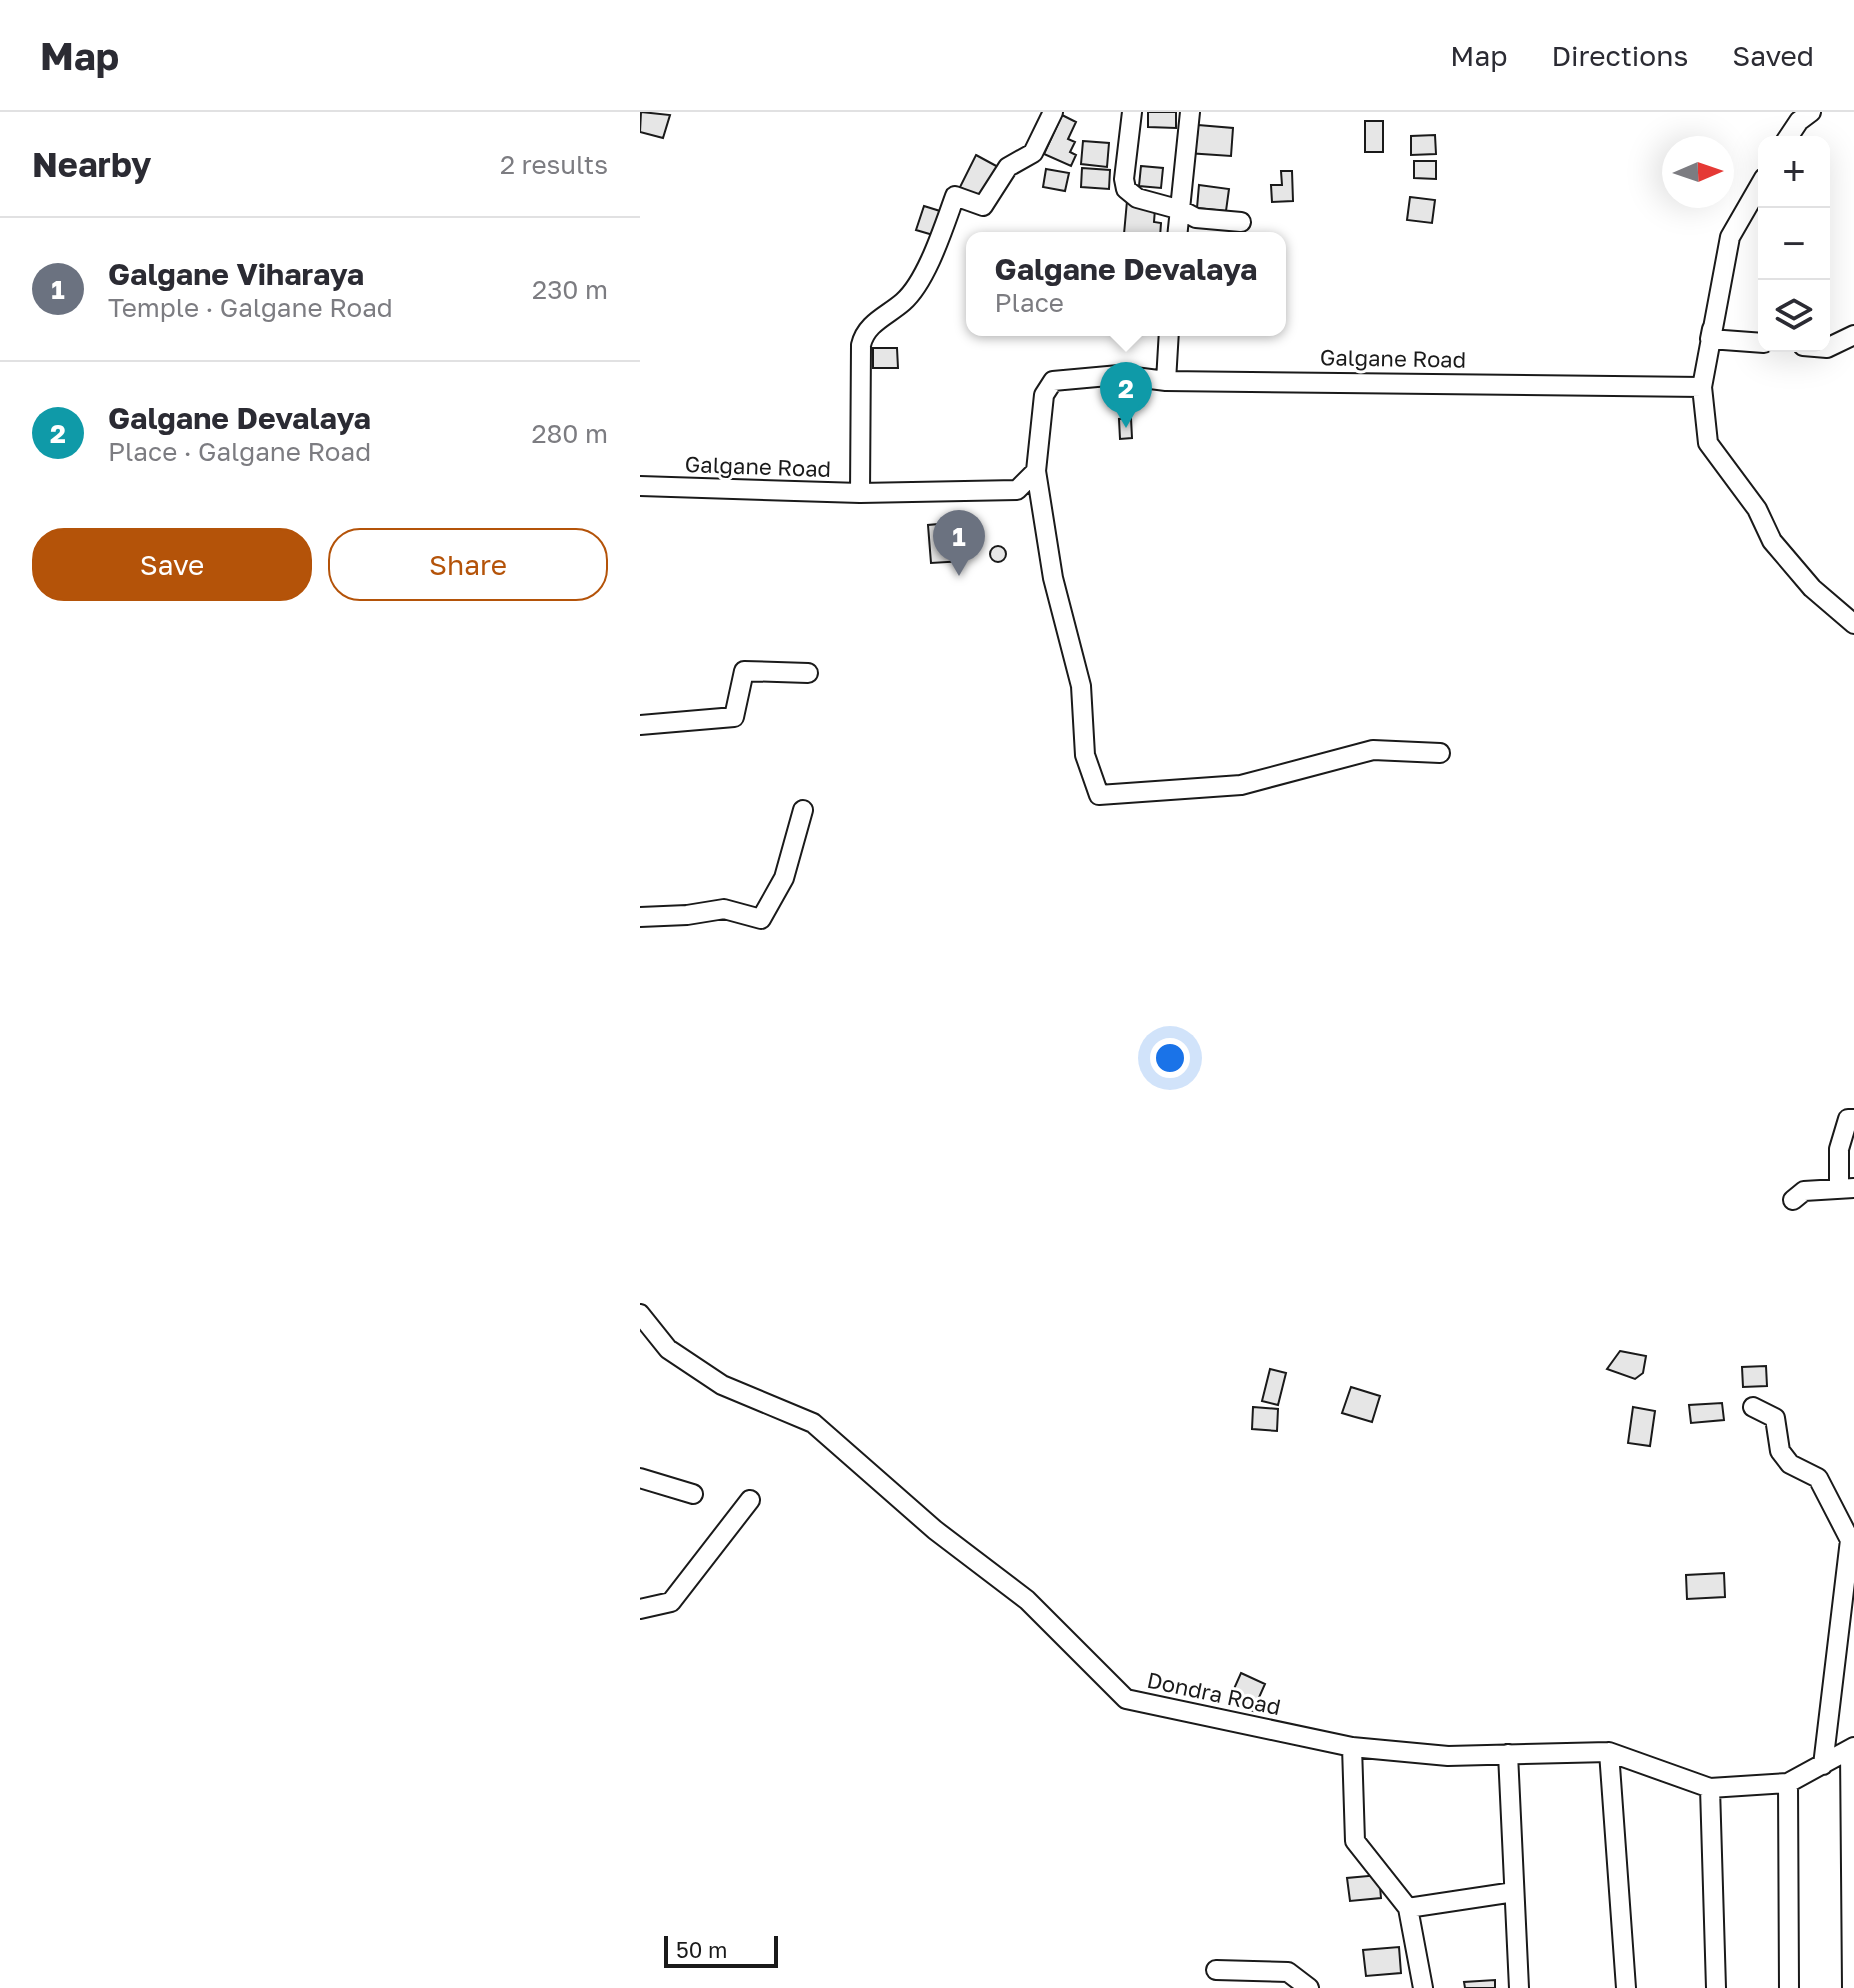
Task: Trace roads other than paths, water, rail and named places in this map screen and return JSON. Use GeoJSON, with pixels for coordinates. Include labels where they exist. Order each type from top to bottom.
{"type":"FeatureCollection","features":[{"type":"Feature","properties":{"kind":"street"},"geometry":{"type":"LineString","coordinates":[[860,493],[861,345],[864,332],[906,300],[932,257],[955,196],[983,206],[1008,167],[1033,153],[1053,112]]}},
{"type":"Feature","properties":{"kind":"street"},"geometry":{"type":"LineString","coordinates":[[1132,112],[1124,179],[1126,189],[1137,198],[1181,210],[1196,218],[1241,222]]}},
{"type":"Feature","properties":{"kind":"street"},"geometry":{"type":"LineString","coordinates":[[1178,232],[1190,112]]}},
{"type":"Feature","properties":{"kind":"street"},"geometry":{"type":"LineString","coordinates":[[1789,136],[1799,121],[1811,112]]}},
{"type":"Feature","properties":{"kind":"street"},"geometry":{"type":"LineString","coordinates":[[1758,184],[1748,197],[1727,243],[1702,387],[1708,443],[1757,509],[1772,541],[1812,588],[1854,624]]}},
{"type":"Feature","properties":{"kind":"street"},"geometry":{"type":"LineString","coordinates":[[1830,347],[1854,335]]}},
{"type":"Feature","properties":{"kind":"street"},"geometry":{"type":"LineString","coordinates":[[1166,381],[1169,336]]}},
{"type":"Feature","properties":{"kind":"street"},"geometry":{"type":"LineString","coordinates":[[1710,339],[1758,343]]}},
{"type":"Feature","properties":{"kind":"street","name":"Galgane Road"},"geometry":{"type":"LineString","coordinates":[[640,486],[860,493],[1017,490],[1036,471],[1044,395],[1053,381],[1119,375],[1166,381],[1702,387]]}},
{"type":"Feature","properties":{"kind":"street"},"geometry":{"type":"LineString","coordinates":[[1036,471],[1053,578],[1081,686],[1085,755],[1099,795],[1241,785],[1373,750],[1440,753]]}},
{"type":"Feature","properties":{"kind":"street"},"geometry":{"type":"LineString","coordinates":[[640,725],[734,717],[744,671],[808,673]]}},
{"type":"Feature","properties":{"kind":"street"},"geometry":{"type":"LineString","coordinates":[[640,917],[687,915],[724,909],[761,919],[784,878],[803,810]]}},
{"type":"Feature","properties":{"kind":"street"},"geometry":{"type":"LineString","coordinates":[[1793,1200],[1804,1191],[1846,1189],[1839,1149],[1848,1119],[1854,1119]]}},
{"type":"Feature","properties":{"kind":"street","name":"Dondra Road"},"geometry":{"type":"LineString","coordinates":[[640,1314],[668,1349],[722,1385],[813,1423],[935,1530],[1027,1600],[1126,1699],[1352,1747],[1448,1756],[1609,1752],[1710,1788],[1788,1783],[1852,1749]]}},
{"type":"Feature","properties":{"kind":"street"},"geometry":{"type":"LineString","coordinates":[[1753,1407],[1775,1418],[1780,1451],[1790,1464],[1818,1478],[1850,1540],[1823,1765]]}},
{"type":"Feature","properties":{"kind":"street"},"geometry":{"type":"LineString","coordinates":[[640,1478],[693,1494]]}},
{"type":"Feature","properties":{"kind":"street"},"geometry":{"type":"LineString","coordinates":[[640,1609],[671,1602],[750,1500]]}},
{"type":"Feature","properties":{"kind":"street"},"geometry":{"type":"LineString","coordinates":[[1352,1747],[1355,1841],[1408,1908],[1423,1988]]}},
{"type":"Feature","properties":{"kind":"street"},"geometry":{"type":"LineString","coordinates":[[1852,1749],[1852,1988]]}},
{"type":"Feature","properties":{"kind":"street"},"geometry":{"type":"LineString","coordinates":[[1609,1752],[1626,1988]]}},
{"type":"Feature","properties":{"kind":"street"},"geometry":{"type":"LineString","coordinates":[[1508,1754],[1519,1988]]}},
{"type":"Feature","properties":{"kind":"street"},"geometry":{"type":"LineString","coordinates":[[1788,1783],[1789,1988]]}},
{"type":"Feature","properties":{"kind":"street"},"geometry":{"type":"LineString","coordinates":[[1710,1788],[1716,1988]]}},
{"type":"Feature","properties":{"kind":"street"},"geometry":{"type":"LineString","coordinates":[[1408,1908],[1514,1892]]}},
{"type":"Feature","properties":{"kind":"street"},"geometry":{"type":"LineString","coordinates":[[1216,1970],[1288,1972],[1309,1988]]}},
{"type":"Feature","properties":{"kind":"place","name":"Galgane Devalaya"},"geometry":{"type":"Point","coordinates":[1126,428]}},
{"type":"Feature","properties":{"kind":"place","name":"Galgane Viharaya"},"geometry":{"type":"Point","coordinates":[959,576]}}]}
